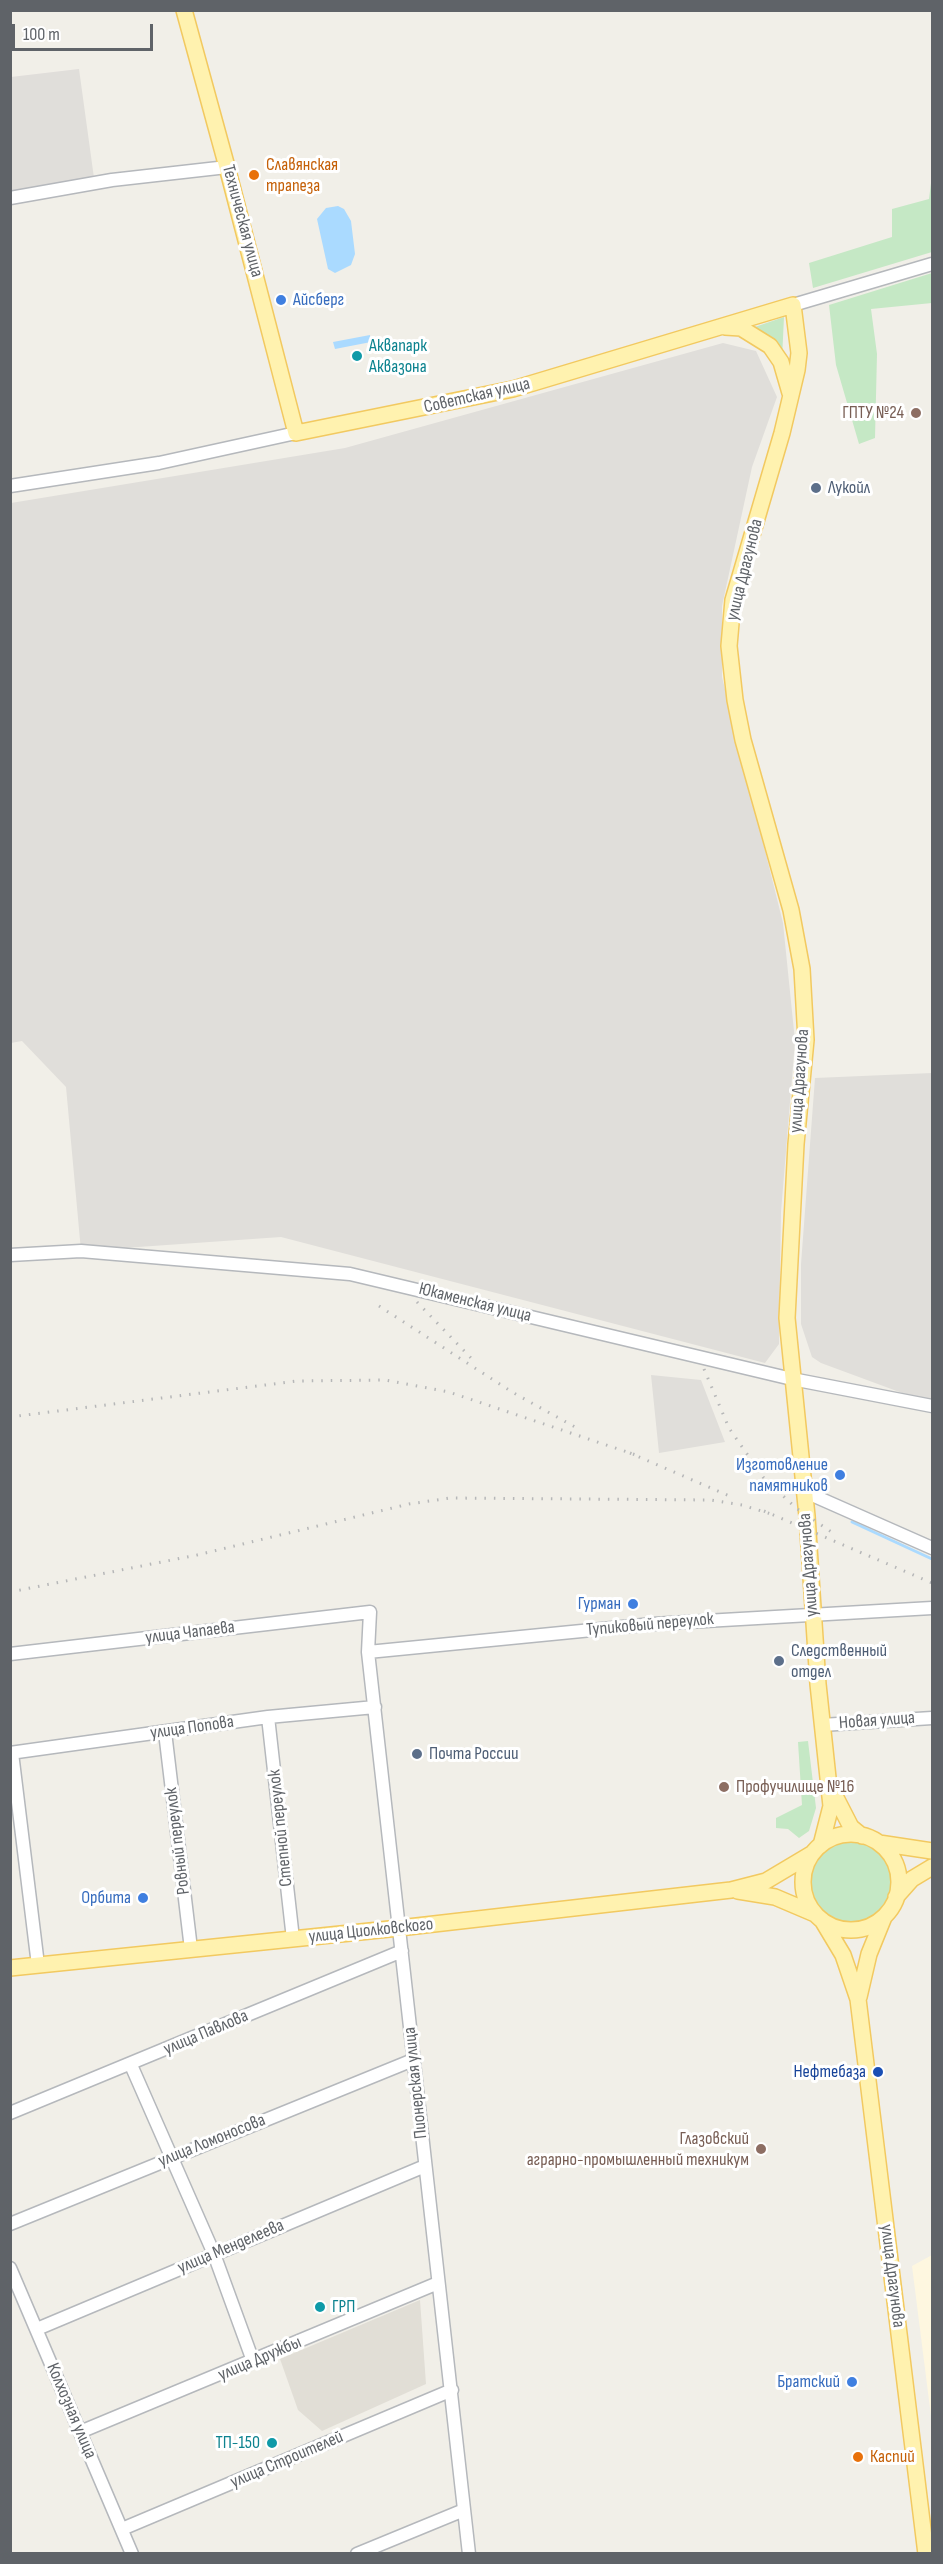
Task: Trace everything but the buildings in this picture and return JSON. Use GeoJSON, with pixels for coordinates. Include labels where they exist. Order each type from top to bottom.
{"type":"FeatureCollection","features":[{"type":"Feature","properties":{"kind":"main road","name":"Техническая улица"},"geometry":{"type":"LineString","coordinates":[[183,10],[227,167],[296,433]]}},
{"type":"Feature","properties":{"kind":"main road","name":"Советская улица"},"geometry":{"type":"LineString","coordinates":[[296,433],[513,390],[793,304]]}},
{"type":"Feature","properties":{"kind":"main road","name":"улица Драгунова"},"geometry":{"type":"LineString","coordinates":[[793,304],[799,353],[791,399],[733,600],[729,646],[735,700],[743,740],[791,910],[802,969],[806,1040],[796,1143],[787,1318],[831,1806],[817,1849]]}},
{"type":"Feature","properties":{"kind":"main road"},"geometry":{"type":"LineString","coordinates":[[722,327],[741,328],[770,346],[781,362],[791,399]]}},
{"type":"Feature","properties":{"kind":"main road","name":"улица Драгунова"},"geometry":{"type":"LineString","coordinates":[[828,1778],[843,1814],[851,1827],[862,1836]]}},
{"type":"Feature","properties":{"kind":"main road"},"geometry":{"type":"LineString","coordinates":[[933,1851],[878,1843],[862,1836],[844,1835],[817,1849],[807,1863],[803,1881],[808,1904],[818,1917],[838,1928],[850,1930],[868,1927],[884,1917],[896,1897],[912,1879],[933,1867]]}},
{"type":"Feature","properties":{"kind":"main road"},"geometry":{"type":"LineString","coordinates":[[878,1843],[894,1863],[898,1875],[896,1897]]}},
{"type":"Feature","properties":{"kind":"main road","name":"улица Циолковского"},"geometry":{"type":"LineString","coordinates":[[10,1968],[399,1928],[731,1890],[766,1881],[817,1849]]}},
{"type":"Feature","properties":{"kind":"main road","name":"улица Циолковского"},"geometry":{"type":"LineString","coordinates":[[731,1890],[775,1897],[818,1917]]}},
{"type":"Feature","properties":{"kind":"main road","name":"улица Драгунова"},"geometry":{"type":"LineString","coordinates":[[818,1917],[843,1955],[858,2000],[926,2553]]}},
{"type":"Feature","properties":{"kind":"main road","name":"улица Драгунова"},"geometry":{"type":"LineString","coordinates":[[858,2000],[869,1954],[884,1917]]}},
{"type":"Feature","properties":{"kind":"street"},"geometry":{"type":"LineString","coordinates":[[10,198],[112,180],[227,167]]}},
{"type":"Feature","properties":{"kind":"street","name":"Советская улица"},"geometry":{"type":"LineString","coordinates":[[793,304],[933,264]]}},
{"type":"Feature","properties":{"kind":"street","name":"Советская улица"},"geometry":{"type":"LineString","coordinates":[[10,486],[159,463],[296,433]]}},
{"type":"Feature","properties":{"kind":"street","name":"Юкаменская улица"},"geometry":{"type":"LineString","coordinates":[[10,1255],[81,1251],[350,1274],[792,1379],[933,1406]]}},
{"type":"Feature","properties":{"kind":"street"},"geometry":{"type":"LineString","coordinates":[[803,1491],[933,1548]]}},
{"type":"Feature","properties":{"kind":"street","name":"Тупиковый переулок"},"geometry":{"type":"LineString","coordinates":[[368,1652],[653,1624],[933,1608]]}},
{"type":"Feature","properties":{"kind":"street","name":"Пионерская улица"},"geometry":{"type":"LineString","coordinates":[[370,1612],[368,1652],[469,2553]]}},
{"type":"Feature","properties":{"kind":"street","name":"улица Чапаева"},"geometry":{"type":"LineString","coordinates":[[10,1654],[370,1612]]}},
{"type":"Feature","properties":{"kind":"street","name":"улица Попова"},"geometry":{"type":"LineString","coordinates":[[11,1753],[268,1717],[375,1707]]}},
{"type":"Feature","properties":{"kind":"street","name":"Степной переулок"},"geometry":{"type":"LineString","coordinates":[[268,1717],[293,1939]]}},
{"type":"Feature","properties":{"kind":"street","name":"Новая улица"},"geometry":{"type":"LineString","coordinates":[[822,1725],[933,1718]]}},
{"type":"Feature","properties":{"kind":"street","name":"Ровный переулок"},"geometry":{"type":"LineString","coordinates":[[165,1732],[191,1949]]}},
{"type":"Feature","properties":{"kind":"street"},"geometry":{"type":"LineString","coordinates":[[11,1753],[38,1965]]}},
{"type":"Feature","properties":{"kind":"street","name":"улица Павлова"},"geometry":{"type":"LineString","coordinates":[[10,2114],[402,1951]]}},
{"type":"Feature","properties":{"kind":"street","name":"улица Ломоносова"},"geometry":{"type":"LineString","coordinates":[[10,2224],[413,2060]]}},
{"type":"Feature","properties":{"kind":"street"},"geometry":{"type":"LineString","coordinates":[[131,2065],[214,2254],[254,2361]]}},
{"type":"Feature","properties":{"kind":"street","name":"улица Менделеева"},"geometry":{"type":"LineString","coordinates":[[37,2329],[425,2166]]}},
{"type":"Feature","properties":{"kind":"street","name":"Колхозная улица"},"geometry":{"type":"LineString","coordinates":[[10,2268],[132,2553]]}},
{"type":"Feature","properties":{"kind":"street","name":"улица Дружбы"},"geometry":{"type":"LineString","coordinates":[[80,2432],[438,2283]]}},
{"type":"Feature","properties":{"kind":"street","name":"улица Строителей"},"geometry":{"type":"LineString","coordinates":[[122,2529],[452,2390]]}},
{"type":"Feature","properties":{"kind":"street"},"geometry":{"type":"LineString","coordinates":[[357,2553],[464,2510]]}},
{"type":"Feature","properties":{"kind":"shaded area"},"geometry":{"type":"Polygon","coordinates":[[[79,69],[94,178],[11,192],[11,77],[79,69]]]}},
{"type":"Feature","properties":{"kind":"shaded area"},"geometry":{"type":"Polygon","coordinates":[[[723,343],[756,351],[777,397],[752,467],[722,606],[722,677],[783,923],[795,1041],[781,1212],[779,1344],[765,1363],[281,1237],[81,1251],[66,1087],[22,1041],[11,1043],[11,503],[345,448],[723,343]]]}},
{"type":"Feature","properties":{"kind":"shaded area"},"geometry":{"type":"Polygon","coordinates":[[[932,1073],[932,1401],[913,1397],[821,1363],[812,1357],[801,1324],[801,1264],[815,1078],[932,1073]]]}},
{"type":"Feature","properties":{"kind":"shaded area"},"geometry":{"type":"Polygon","coordinates":[[[651,1375],[701,1380],[725,1442],[659,1453],[651,1375]]]}},
{"type":"Feature","properties":{"kind":"shaded area"},"geometry":{"type":"Polygon","coordinates":[[[932,2255],[932,2424],[912,2266],[932,2255]]]}},
{"type":"Feature","properties":{"kind":"shaded area"},"geometry":{"type":"Polygon","coordinates":[[[420,2300],[426,2384],[322,2431],[298,2410],[280,2359],[420,2300]]]}},
{"type":"Feature","properties":{"kind":"green space"},"geometry":{"type":"Polygon","coordinates":[[[932,175],[932,252],[813,288],[809,263],[892,237],[892,209],[929,199],[932,175]]]}},
{"type":"Feature","properties":{"kind":"green space"},"geometry":{"type":"Polygon","coordinates":[[[932,273],[932,303],[871,309],[877,354],[875,438],[859,444],[836,365],[829,305],[932,273]]]}},
{"type":"Feature","properties":{"kind":"green space"},"geometry":{"type":"Polygon","coordinates":[[[784,317],[782,359],[752,328],[784,317]]]}},
{"type":"Feature","properties":{"kind":"green space"},"geometry":{"type":"Polygon","coordinates":[[[808,1741],[816,1808],[809,1831],[799,1838],[788,1829],[776,1828],[776,1818],[802,1805],[798,1742],[808,1741]]]}},
{"type":"Feature","properties":{"kind":"green space"},"geometry":{"type":"Polygon","coordinates":[[[844,1842],[860,1842],[875,1849],[886,1860],[893,1875],[890,1899],[881,1912],[860,1924],[844,1924],[829,1917],[818,1906],[811,1891],[811,1875],[818,1860],[829,1849],[844,1842]]]}},
{"type":"Feature","properties":{"kind":"water"},"geometry":{"type":"Polygon","coordinates":[[[338,206],[344,209],[351,221],[355,254],[351,265],[335,273],[328,269],[317,219],[326,208],[338,206]]]}},
{"type":"Feature","properties":{"kind":"water"},"geometry":{"type":"Polygon","coordinates":[[[370,335],[371,342],[335,349],[333,342],[370,335]]]}},
{"type":"Feature","properties":{"kind":"waterway"},"geometry":{"type":"LineString","coordinates":[[852,1522],[932,1559]]}},
{"type":"Feature","properties":{"kind":"railway"},"geometry":{"type":"LineString","coordinates":[[417,1302],[471,1358]]}},
{"type":"Feature","properties":{"kind":"railway"},"geometry":{"type":"LineString","coordinates":[[379,1306],[512,1392],[575,1427]]}},
{"type":"Feature","properties":{"kind":"railway"},"geometry":{"type":"LineString","coordinates":[[704,1369],[729,1428],[763,1477],[796,1508],[836,1535]]}},
{"type":"Feature","properties":{"kind":"railway"},"geometry":{"type":"LineString","coordinates":[[10,1417],[297,1381],[385,1380],[449,1392],[636,1455]]}},
{"type":"Feature","properties":{"kind":"railway"},"geometry":{"type":"LineString","coordinates":[[630,1453],[734,1498]]}},
{"type":"Feature","properties":{"kind":"railway"},"geometry":{"type":"LineString","coordinates":[[10,1592],[197,1555],[409,1504],[450,1498],[711,1500],[742,1505],[771,1514]]}},
{"type":"Feature","properties":{"kind":"railway"},"geometry":{"type":"LineString","coordinates":[[764,1511],[932,1583]]}},
{"type":"Feature","properties":{"kind":"place","name":"Славянская трапеза"},"geometry":{"type":"Point","coordinates":[254,175]}},
{"type":"Feature","properties":{"kind":"place","name":"Айсберг"},"geometry":{"type":"Point","coordinates":[281,300]}},
{"type":"Feature","properties":{"kind":"place","name":"Аквапарк Аквазона"},"geometry":{"type":"Point","coordinates":[357,356]}},
{"type":"Feature","properties":{"kind":"place","name":"ГПТУ №24"},"geometry":{"type":"Point","coordinates":[916,413]}},
{"type":"Feature","properties":{"kind":"place","name":"Лукойл"},"geometry":{"type":"Point","coordinates":[816,488]}},
{"type":"Feature","properties":{"kind":"place","name":"Изготовление памятников"},"geometry":{"type":"Point","coordinates":[840,1475]}},
{"type":"Feature","properties":{"kind":"place","name":"Гурман"},"geometry":{"type":"Point","coordinates":[633,1604]}},
{"type":"Feature","properties":{"kind":"place","name":"Следственный отдел"},"geometry":{"type":"Point","coordinates":[779,1661]}},
{"type":"Feature","properties":{"kind":"place","name":"Почта России"},"geometry":{"type":"Point","coordinates":[417,1754]}},
{"type":"Feature","properties":{"kind":"place","name":"Профучилище №16"},"geometry":{"type":"Point","coordinates":[724,1787]}},
{"type":"Feature","properties":{"kind":"place","name":"Орбита"},"geometry":{"type":"Point","coordinates":[143,1898]}},
{"type":"Feature","properties":{"kind":"place","name":"Нефтебаза"},"geometry":{"type":"Point","coordinates":[878,2072]}},
{"type":"Feature","properties":{"kind":"place","name":"Глазовский аграрно-промышленный техникум"},"geometry":{"type":"Point","coordinates":[761,2149]}},
{"type":"Feature","properties":{"kind":"place","name":"ГРП"},"geometry":{"type":"Point","coordinates":[320,2307]}},
{"type":"Feature","properties":{"kind":"place","name":"Братский"},"geometry":{"type":"Point","coordinates":[852,2382]}},
{"type":"Feature","properties":{"kind":"place","name":"ТП-150"},"geometry":{"type":"Point","coordinates":[272,2443]}},
{"type":"Feature","properties":{"kind":"place","name":"Каспий"},"geometry":{"type":"Point","coordinates":[858,2457]}}]}
